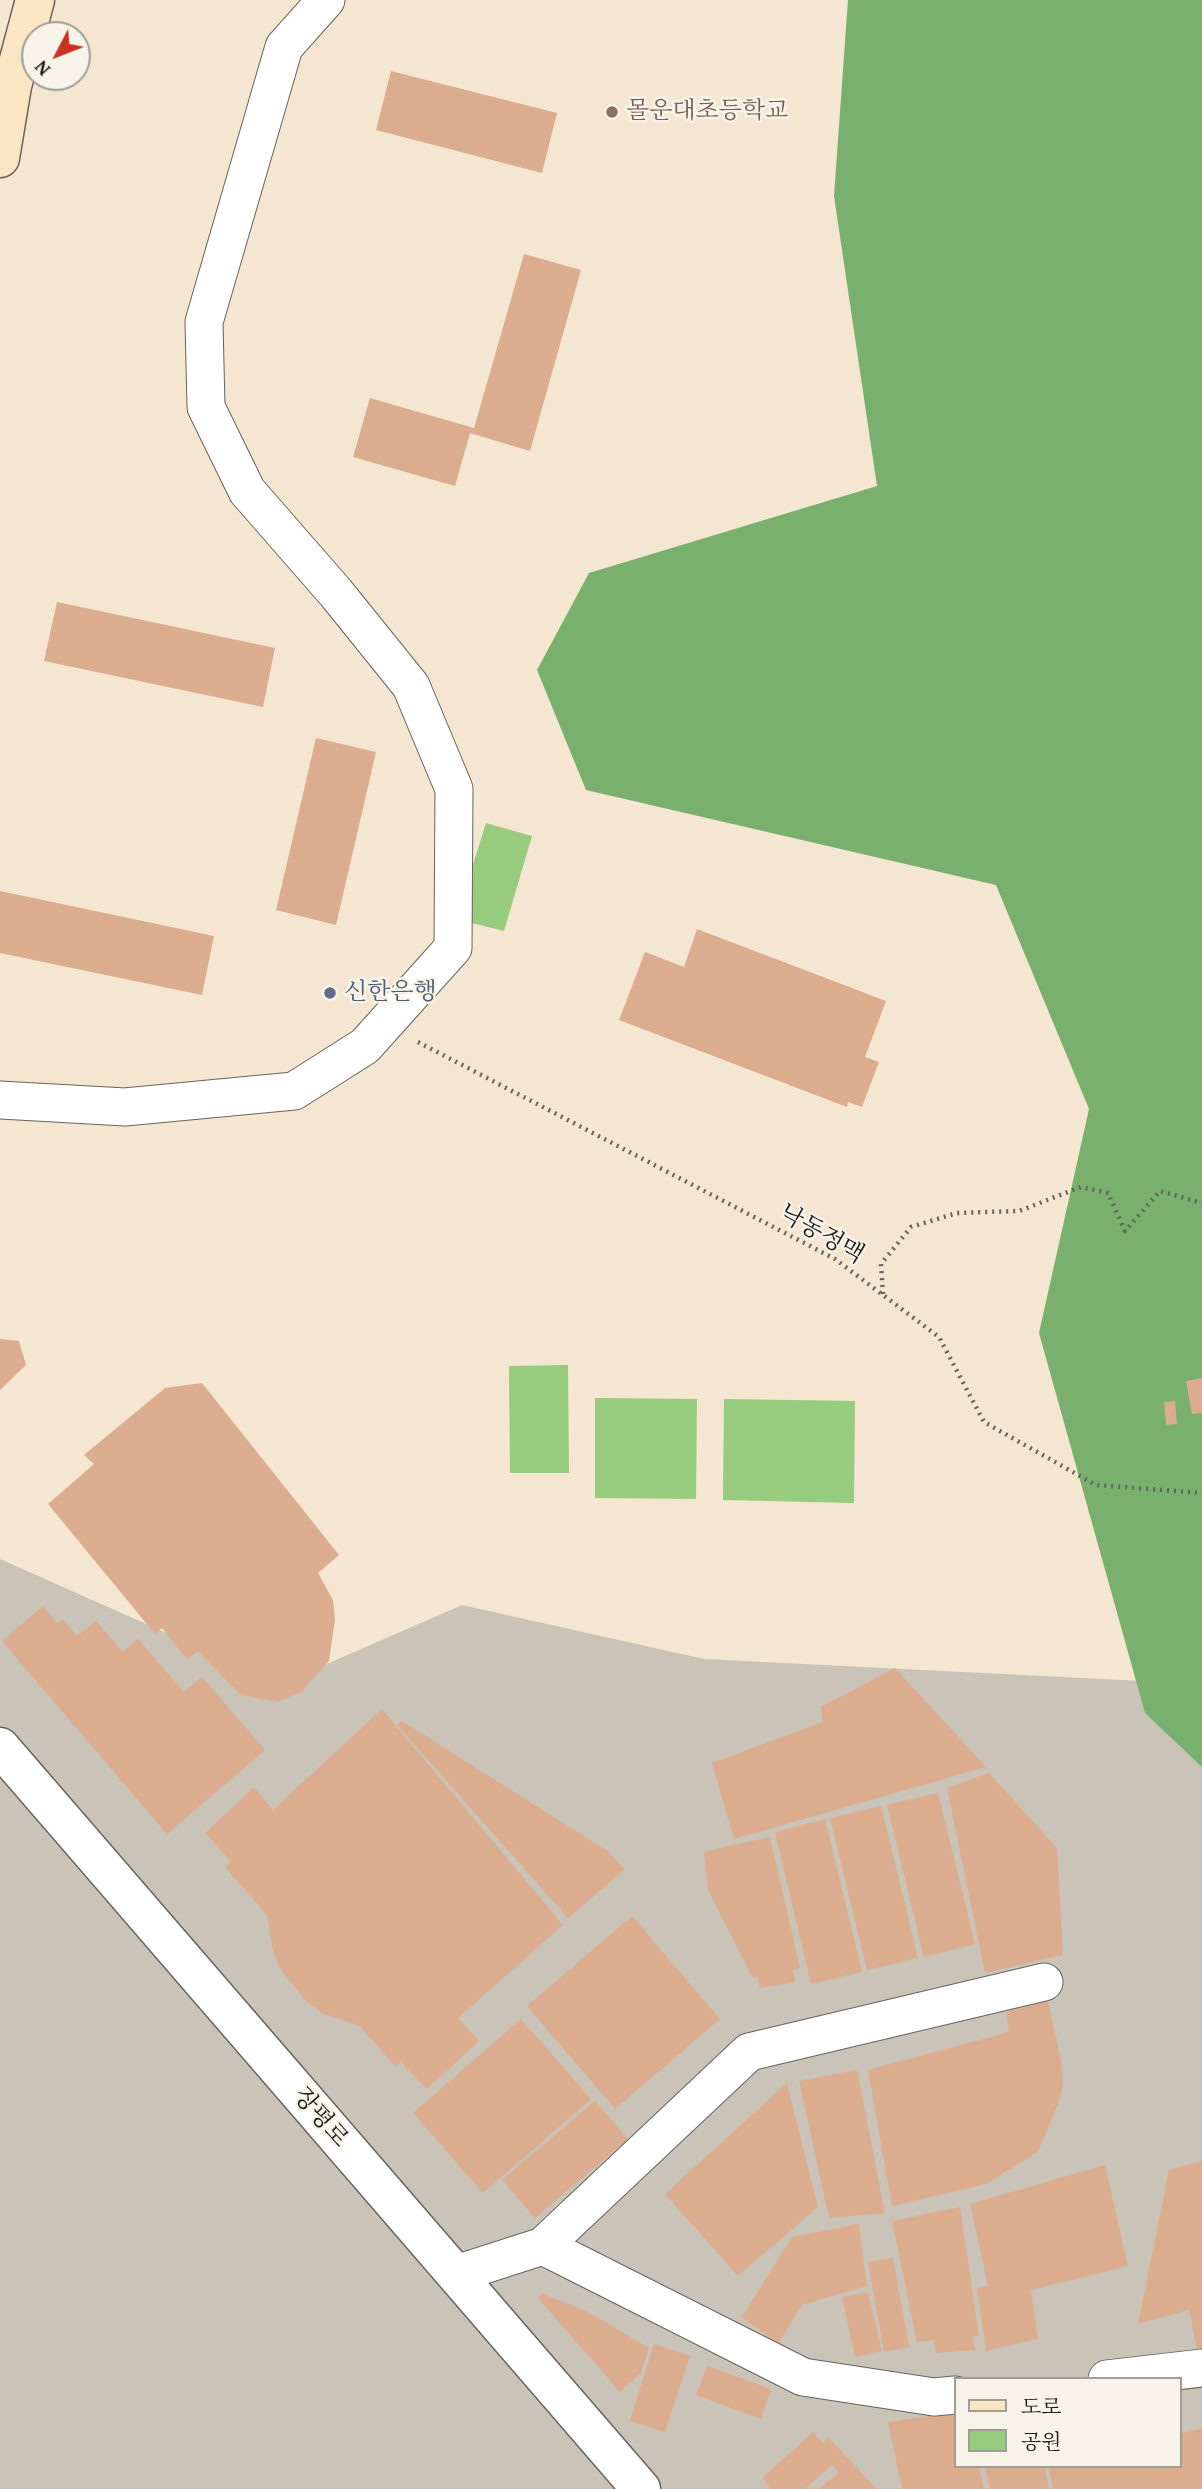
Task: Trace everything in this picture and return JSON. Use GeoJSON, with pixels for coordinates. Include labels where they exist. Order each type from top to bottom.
{"type":"FeatureCollection","features":[{"type":"Feature","properties":{"kind":"main road"},"geometry":{"type":"LineString","coordinates":[[0,158],[12,86],[34,0]]}},
{"type":"Feature","properties":{"kind":"street"},"geometry":{"type":"LineString","coordinates":[[0,1100],[125,1107],[293,1091],[365,1046],[453,948],[454,789],[411,686],[336,593],[247,491],[206,407],[204,322],[280,60],[284,47],[326,0]]}},
{"type":"Feature","properties":{"kind":"street","name":"장평로"},"geometry":{"type":"LineString","coordinates":[[0,1747],[640,2489]]}},
{"type":"Feature","properties":{"kind":"street"},"geometry":{"type":"LineString","coordinates":[[456,2274],[543,2246],[749,2052],[1044,1982]]}},
{"type":"Feature","properties":{"kind":"street"},"geometry":{"type":"LineString","coordinates":[[543,2246],[803,2377],[934,2398],[954,2395]]}},
{"type":"Feature","properties":{"kind":"street"},"geometry":{"type":"LineString","coordinates":[[1124,2377],[1202,2368]]}},
{"type":"Feature","properties":{"kind":"path","name":"낙동정맥"},"geometry":{"type":"LineString","coordinates":[[382,1027],[440,1051],[835,1259],[939,1337],[984,1422],[1096,1485],[1202,1493]]}},
{"type":"Feature","properties":{"kind":"path"},"geometry":{"type":"LineString","coordinates":[[883,1295],[881,1264],[911,1227],[957,1213],[1019,1211],[1080,1187],[1108,1193],[1125,1231],[1160,1191],[1202,1203]]}},
{"type":"Feature","properties":{"kind":"shaded area"},"geometry":{"type":"Polygon","coordinates":[[[0,1559],[281,1684],[462,1605],[704,1659],[1202,1684],[1202,2489],[0,2489],[0,1559]]]}},
{"type":"Feature","properties":{"kind":"green space"},"geometry":{"type":"Polygon","coordinates":[[[848,0],[1202,0],[1202,1767],[1145,1713],[1039,1333],[1089,1109],[996,885],[586,790],[537,670],[589,573],[877,486],[834,196],[848,0]]]}},
{"type":"Feature","properties":{"kind":"green space"},"geometry":{"type":"Polygon","coordinates":[[[486,823],[532,836],[504,931],[456,919],[486,823]]]}},
{"type":"Feature","properties":{"kind":"green space"},"geometry":{"type":"Polygon","coordinates":[[[568,1365],[569,1473],[510,1473],[509,1366],[568,1365]]]}},
{"type":"Feature","properties":{"kind":"green space"},"geometry":{"type":"Polygon","coordinates":[[[595,1398],[697,1399],[696,1499],[595,1498],[595,1398]]]}},
{"type":"Feature","properties":{"kind":"green space"},"geometry":{"type":"Polygon","coordinates":[[[724,1399],[855,1401],[854,1503],[723,1500],[724,1399]]]}},
{"type":"Feature","properties":{"kind":"building"},"geometry":{"type":"Polygon","coordinates":[[[391,71],[557,113],[542,173],[376,130],[391,71]]]}},
{"type":"Feature","properties":{"kind":"building"},"geometry":{"type":"Polygon","coordinates":[[[524,254],[581,270],[530,451],[470,433],[455,486],[353,457],[370,398],[474,428],[524,254]]]}},
{"type":"Feature","properties":{"kind":"building"},"geometry":{"type":"Polygon","coordinates":[[[57,602],[275,648],[263,707],[44,661],[57,602]]]}},
{"type":"Feature","properties":{"kind":"building"},"geometry":{"type":"Polygon","coordinates":[[[316,738],[376,752],[336,925],[276,910],[316,738]]]}},
{"type":"Feature","properties":{"kind":"building"},"geometry":{"type":"Polygon","coordinates":[[[0,891],[214,936],[202,995],[0,953],[0,891]]]}},
{"type":"Feature","properties":{"kind":"building"},"geometry":{"type":"Polygon","coordinates":[[[697,929],[886,1001],[865,1057],[879,1062],[862,1107],[848,1102],[847,1107],[619,1020],[645,952],[684,967],[697,929]]]}},
{"type":"Feature","properties":{"kind":"building"},"geometry":{"type":"Polygon","coordinates":[[[0,1339],[19,1341],[26,1365],[0,1390],[0,1339]]]}},
{"type":"Feature","properties":{"kind":"building"},"geometry":{"type":"Polygon","coordinates":[[[1202,1378],[1202,1413],[1192,1414],[1186,1381],[1202,1378]]]}},
{"type":"Feature","properties":{"kind":"building"},"geometry":{"type":"Polygon","coordinates":[[[202,1383],[339,1555],[318,1573],[333,1600],[335,1620],[329,1661],[301,1692],[279,1702],[241,1695],[198,1651],[187,1659],[162,1628],[155,1634],[48,1504],[94,1464],[84,1455],[165,1388],[202,1383]]]}},
{"type":"Feature","properties":{"kind":"building"},"geometry":{"type":"Polygon","coordinates":[[[1175,1401],[1177,1424],[1166,1425],[1164,1402],[1175,1401]]]}},
{"type":"Feature","properties":{"kind":"building"},"geometry":{"type":"Polygon","coordinates":[[[43,1606],[57,1623],[62,1619],[77,1636],[96,1621],[123,1652],[138,1639],[184,1692],[202,1677],[265,1750],[167,1834],[2,1641],[43,1606]]]}},
{"type":"Feature","properties":{"kind":"building"},"geometry":{"type":"Polygon","coordinates":[[[895,1668],[986,1767],[734,1839],[712,1763],[823,1722],[821,1707],[895,1668]]]}},
{"type":"Feature","properties":{"kind":"building"},"geometry":{"type":"Polygon","coordinates":[[[382,1709],[563,1925],[458,2018],[479,2041],[427,2089],[401,2062],[395,2066],[360,2026],[324,2014],[306,2001],[281,1970],[273,1951],[267,1915],[225,1867],[231,1862],[205,1833],[254,1787],[273,1810],[382,1709]]]}},
{"type":"Feature","properties":{"kind":"building"},"geometry":{"type":"Polygon","coordinates":[[[402,1721],[609,1852],[624,1870],[568,1918],[397,1725],[402,1721]]]}},
{"type":"Feature","properties":{"kind":"building"},"geometry":{"type":"Polygon","coordinates":[[[989,1773],[1057,1848],[1063,1955],[985,1973],[947,1788],[989,1773]]]}},
{"type":"Feature","properties":{"kind":"building"},"geometry":{"type":"Polygon","coordinates":[[[938,1793],[975,1944],[924,1957],[887,1805],[938,1793]]]}},
{"type":"Feature","properties":{"kind":"building"},"geometry":{"type":"Polygon","coordinates":[[[881,1806],[918,1958],[867,1970],[830,1818],[881,1806]]]}},
{"type":"Feature","properties":{"kind":"building"},"geometry":{"type":"Polygon","coordinates":[[[825,1819],[862,1972],[811,1984],[775,1832],[825,1819]]]}},
{"type":"Feature","properties":{"kind":"building"},"geometry":{"type":"Polygon","coordinates":[[[770,1837],[800,1968],[793,1970],[795,1982],[760,1988],[757,1976],[753,1978],[708,1890],[704,1852],[770,1837]]]}},
{"type":"Feature","properties":{"kind":"building"},"geometry":{"type":"Polygon","coordinates":[[[632,1916],[720,2019],[615,2109],[527,2006],[632,1916]]]}},
{"type":"Feature","properties":{"kind":"building"},"geometry":{"type":"Polygon","coordinates":[[[1048,2001],[1061,2060],[1063,2085],[1038,2152],[986,2184],[892,2206],[868,2070],[1009,2032],[1006,2012],[1048,2001]]]}},
{"type":"Feature","properties":{"kind":"building"},"geometry":{"type":"Polygon","coordinates":[[[521,2019],[591,2099],[483,2193],[413,2113],[521,2019]]]}},
{"type":"Feature","properties":{"kind":"building"},"geometry":{"type":"Polygon","coordinates":[[[857,2070],[885,2213],[829,2218],[799,2081],[857,2070]]]}},
{"type":"Feature","properties":{"kind":"building"},"geometry":{"type":"Polygon","coordinates":[[[787,2083],[818,2207],[738,2276],[665,2194],[787,2083]]]}},
{"type":"Feature","properties":{"kind":"building"},"geometry":{"type":"Polygon","coordinates":[[[595,2101],[628,2139],[535,2218],[502,2180],[595,2101]]]}},
{"type":"Feature","properties":{"kind":"building"},"geometry":{"type":"Polygon","coordinates":[[[1202,2161],[1202,2353],[1198,2354],[1189,2310],[1138,2324],[1169,2170],[1202,2161]]]}},
{"type":"Feature","properties":{"kind":"building"},"geometry":{"type":"Polygon","coordinates":[[[1105,2165],[1128,2266],[1031,2290],[1038,2339],[986,2351],[977,2288],[988,2286],[970,2204],[1105,2165]]]}},
{"type":"Feature","properties":{"kind":"building"},"geometry":{"type":"Polygon","coordinates":[[[960,2207],[979,2336],[973,2336],[975,2350],[936,2353],[934,2340],[917,2342],[892,2221],[960,2207]]]}},
{"type":"Feature","properties":{"kind":"building"},"geometry":{"type":"Polygon","coordinates":[[[859,2224],[867,2286],[802,2305],[778,2344],[742,2317],[792,2237],[859,2224]]]}},
{"type":"Feature","properties":{"kind":"building"},"geometry":{"type":"Polygon","coordinates":[[[893,2258],[909,2347],[884,2352],[868,2262],[893,2258]]]}},
{"type":"Feature","properties":{"kind":"building"},"geometry":{"type":"Polygon","coordinates":[[[868,2292],[882,2351],[855,2357],[842,2297],[868,2292]]]}},
{"type":"Feature","properties":{"kind":"building"},"geometry":{"type":"Polygon","coordinates":[[[543,2294],[588,2312],[649,2348],[641,2373],[620,2392],[537,2297],[543,2294]]]}},
{"type":"Feature","properties":{"kind":"building"},"geometry":{"type":"Polygon","coordinates":[[[654,2344],[690,2356],[665,2432],[630,2421],[654,2344]]]}},
{"type":"Feature","properties":{"kind":"building"},"geometry":{"type":"Polygon","coordinates":[[[707,2366],[771,2389],[761,2419],[696,2395],[707,2366]]]}},
{"type":"Feature","properties":{"kind":"building"},"geometry":{"type":"Polygon","coordinates":[[[954,2412],[954,2468],[979,2468],[984,2489],[902,2489],[888,2422],[954,2412]]]}},
{"type":"Feature","properties":{"kind":"building"},"geometry":{"type":"Polygon","coordinates":[[[1202,2428],[1202,2489],[1053,2489],[1048,2468],[1181,2468],[1181,2433],[1202,2428]]]}},
{"type":"Feature","properties":{"kind":"building"},"geometry":{"type":"Polygon","coordinates":[[[813,2432],[823,2443],[829,2438],[877,2489],[819,2489],[839,2473],[832,2465],[805,2489],[771,2489],[762,2478],[813,2432]]]}},
{"type":"Feature","properties":{"kind":"building"},"geometry":{"type":"Polygon","coordinates":[[[985,2468],[1044,2468],[1049,2489],[990,2489],[985,2468]]]}},
{"type":"Feature","properties":{"kind":"place","name":"몰운대초등학교"},"geometry":{"type":"Point","coordinates":[612,112]}},
{"type":"Feature","properties":{"kind":"place","name":"신한은행"},"geometry":{"type":"Point","coordinates":[330,993]}}]}
